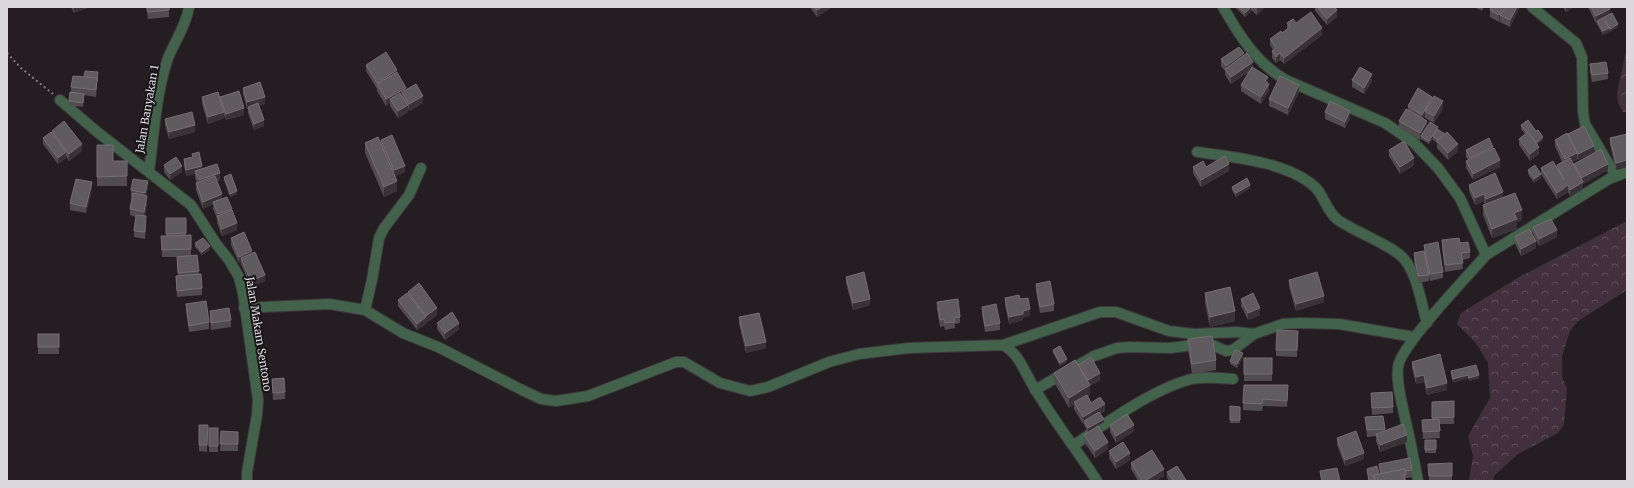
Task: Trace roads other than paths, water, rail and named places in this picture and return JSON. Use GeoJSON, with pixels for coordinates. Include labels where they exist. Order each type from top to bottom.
{"type":"FeatureCollection","features":[{"type":"Feature","properties":{"kind":"street","name":"Jalan Banyakan 1"},"geometry":{"type":"LineString","coordinates":[[149,171],[159,97],[168,59],[187,17],[189,7]]}},
{"type":"Feature","properties":{"kind":"street"},"geometry":{"type":"LineString","coordinates":[[1223,7],[1248,45],[1261,62],[1272,72],[1307,90],[1385,122],[1413,142],[1438,168],[1460,198],[1486,256]]}},
{"type":"Feature","properties":{"kind":"street"},"geometry":{"type":"LineString","coordinates":[[1532,7],[1576,43],[1580,49],[1582,57],[1583,112],[1585,124],[1616,176]]}},
{"type":"Feature","properties":{"kind":"street","name":"Jalan Makam Sentono"},"geometry":{"type":"LineString","coordinates":[[60,100],[96,132],[192,205],[239,277],[258,400],[257,415],[247,472],[248,481]]}},
{"type":"Feature","properties":{"kind":"street"},"geometry":{"type":"LineString","coordinates":[[1197,152],[1269,165],[1304,178],[1317,189],[1324,204],[1335,217],[1349,228],[1393,250],[1405,259],[1412,271],[1427,323]]}},
{"type":"Feature","properties":{"kind":"street"},"geometry":{"type":"LineString","coordinates":[[364,310],[372,280],[379,238],[384,228],[409,195],[421,168]]}},
{"type":"Feature","properties":{"kind":"street"},"geometry":{"type":"LineString","coordinates":[[1418,481],[1398,377],[1398,365],[1414,337],[1486,256],[1616,176],[1627,172]]}},
{"type":"Feature","properties":{"kind":"street"},"geometry":{"type":"LineString","coordinates":[[244,308],[329,304],[364,310],[403,333],[438,347],[522,390],[541,399],[556,401],[588,396],[676,362],[684,362],[720,383],[750,391],[768,387],[829,362],[859,354],[909,348],[1003,345],[1100,312],[1116,312],[1150,326],[1169,331],[1194,334],[1236,332],[1254,334]]}},
{"type":"Feature","properties":{"kind":"street"},"geometry":{"type":"LineString","coordinates":[[1035,390],[1094,356],[1117,348],[1170,348],[1208,343],[1226,352],[1233,350],[1254,334],[1272,326],[1300,323],[1339,324],[1414,337]]}},
{"type":"Feature","properties":{"kind":"street"},"geometry":{"type":"LineString","coordinates":[[1003,345],[1013,352],[1035,390],[1097,481]]}},
{"type":"Feature","properties":{"kind":"street"},"geometry":{"type":"LineString","coordinates":[[1074,446],[1148,398],[1188,380],[1209,377],[1233,379]]}}]}
